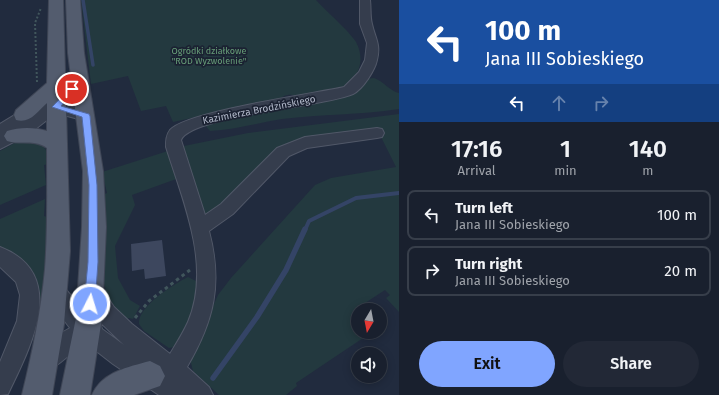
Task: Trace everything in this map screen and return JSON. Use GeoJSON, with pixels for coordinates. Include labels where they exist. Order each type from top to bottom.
{"type":"FeatureCollection","features":[{"type":"Feature","properties":{"kind":"main road"},"geometry":{"type":"LineString","coordinates":[[73,0],[76,53],[93,171],[93,262],[91,290],[87,330],[75,395]]}},
{"type":"Feature","properties":{"kind":"main road"},"geometry":{"type":"LineString","coordinates":[[37,395],[45,361],[55,292],[59,221],[56,86],[48,2]]}},
{"type":"Feature","properties":{"kind":"main road"},"geometry":{"type":"LineString","coordinates":[[23,115],[56,86]]}},
{"type":"Feature","properties":{"kind":"main road"},"geometry":{"type":"LineString","coordinates":[[5,137],[32,134],[41,135],[49,138],[58,146]]}},
{"type":"Feature","properties":{"kind":"main road"},"geometry":{"type":"LineString","coordinates":[[107,395],[124,383],[161,372]]}},
{"type":"Feature","properties":{"kind":"street","name":"Kazimierza Brodzińskiego"},"geometry":{"type":"LineString","coordinates":[[161,372],[199,322],[207,287],[207,266],[201,227],[181,169],[174,140],[176,133],[190,124],[218,116],[321,98],[349,90],[365,74],[371,60],[373,43],[366,24],[365,0]]}},
{"type":"Feature","properties":{"kind":"street"},"geometry":{"type":"LineString","coordinates":[[5,137],[56,107],[80,80]]}},
{"type":"Feature","properties":{"kind":"street"},"geometry":{"type":"LineString","coordinates":[[5,137],[23,115],[37,110],[56,107],[86,116]]}},
{"type":"Feature","properties":{"kind":"street"},"geometry":{"type":"LineString","coordinates":[[201,227],[227,209],[274,159],[284,152],[305,143],[377,133]]}},
{"type":"Feature","properties":{"kind":"street"},"geometry":{"type":"LineString","coordinates":[[0,256],[25,277],[28,283],[30,308],[20,343],[0,386]]}},
{"type":"Feature","properties":{"kind":"street"},"geometry":{"type":"LineString","coordinates":[[91,290],[102,309],[130,329],[161,372],[180,395]]}},
{"type":"Feature","properties":{"kind":"street"},"geometry":{"type":"LineString","coordinates":[[55,292],[75,318],[87,330],[201,395]]}},
{"type":"Feature","properties":{"kind":"street"},"geometry":{"type":"LineString","coordinates":[[45,361],[66,342],[87,330],[106,328],[130,329]]}},
{"type":"Feature","properties":{"kind":"path"},"geometry":{"type":"LineString","coordinates":[[38,68],[35,23],[48,2]]}},
{"type":"Feature","properties":{"kind":"path"},"geometry":{"type":"LineString","coordinates":[[130,329],[146,302],[181,275],[190,270],[207,266]]}},
{"type":"Feature","properties":{"kind":"green space","name":"Ogródki działkowe \"ROD Wyzwolenie\""},"geometry":{"type":"Polygon","coordinates":[[[81,0],[316,0],[353,37],[359,50],[360,64],[358,71],[349,83],[335,90],[305,96],[286,95],[278,100],[173,122],[166,106],[141,111],[128,76],[91,84],[81,0]]]}},
{"type":"Feature","properties":{"kind":"green space"},"geometry":{"type":"Polygon","coordinates":[[[374,78],[399,93],[399,109],[282,119],[237,128],[210,131],[205,125],[208,122],[333,100],[351,94],[365,79],[374,78]]]}},
{"type":"Feature","properties":{"kind":"green space"},"geometry":{"type":"Polygon","coordinates":[[[399,114],[399,312],[386,298],[390,295],[385,290],[365,303],[351,303],[351,339],[362,339],[296,383],[297,386],[286,395],[219,395],[193,371],[190,359],[218,295],[231,278],[315,185],[331,178],[396,167],[378,131],[304,141],[202,220],[179,147],[248,133],[399,114]]]}},
{"type":"Feature","properties":{"kind":"green space"},"geometry":{"type":"Polygon","coordinates":[[[22,139],[45,148],[49,164],[44,165],[46,185],[0,205],[0,151],[22,139]]]}},
{"type":"Feature","properties":{"kind":"green space"},"geometry":{"type":"Polygon","coordinates":[[[171,150],[179,178],[132,195],[135,205],[115,246],[118,278],[130,300],[140,306],[133,319],[129,318],[126,320],[109,301],[103,281],[102,195],[107,193],[102,172],[171,150]]]}},
{"type":"Feature","properties":{"kind":"green space"},"geometry":{"type":"Polygon","coordinates":[[[45,199],[44,216],[50,218],[48,266],[35,338],[35,326],[15,256],[0,247],[0,219],[45,199]]]}},
{"type":"Feature","properties":{"kind":"green space"},"geometry":{"type":"Polygon","coordinates":[[[188,277],[198,282],[198,299],[192,316],[175,347],[169,348],[144,331],[139,324],[140,317],[144,310],[166,290],[188,277]]]}},
{"type":"Feature","properties":{"kind":"building"},"geometry":{"type":"Polygon","coordinates":[[[162,240],[166,276],[145,279],[144,269],[132,271],[131,244],[162,240]]]}},
{"type":"Feature","properties":{"kind":"waterway"},"geometry":{"type":"LineString","coordinates":[[83,0],[93,65]]}},
{"type":"Feature","properties":{"kind":"waterway"},"geometry":{"type":"LineString","coordinates":[[305,230],[309,221],[356,198],[399,193]]}},
{"type":"Feature","properties":{"kind":"waterway"},"geometry":{"type":"LineString","coordinates":[[213,378],[257,317],[286,270],[305,229]]}},
{"type":"Feature","properties":{"kind":"route"},"geometry":{"type":"LineString","coordinates":[[72,89],[56,107],[71,110],[86,116],[93,171],[94,227],[90,304]]}}]}
